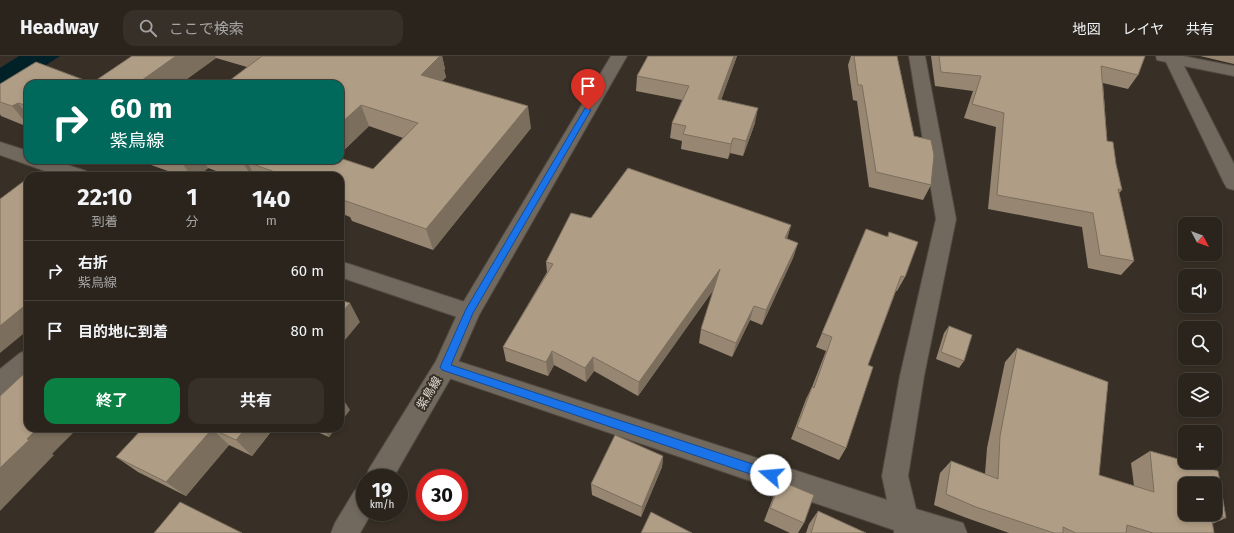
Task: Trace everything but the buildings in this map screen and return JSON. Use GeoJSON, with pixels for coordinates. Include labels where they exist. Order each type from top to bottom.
{"type":"FeatureCollection","features":[{"type":"Feature","properties":{"kind":"street","name":"紫鳥線"},"geometry":{"type":"LineString","coordinates":[[383,469],[445,367],[469,312],[619,56]]}},
{"type":"Feature","properties":{"kind":"street"},"geometry":{"type":"LineString","coordinates":[[906,526],[895,476],[912,376],[946,219],[917,56]]}},
{"type":"Feature","properties":{"kind":"street"},"geometry":{"type":"LineString","coordinates":[[1168,57],[1234,71]]}},
{"type":"Feature","properties":{"kind":"street"},"geometry":{"type":"LineString","coordinates":[[1168,57],[1234,183]]}},
{"type":"Feature","properties":{"kind":"street"},"geometry":{"type":"LineString","coordinates":[[0,148],[24,157]]}},
{"type":"Feature","properties":{"kind":"street"},"geometry":{"type":"LineString","coordinates":[[344,270],[469,312]]}},
{"type":"Feature","properties":{"kind":"street"},"geometry":{"type":"LineString","coordinates":[[0,384],[24,363]]}},
{"type":"Feature","properties":{"kind":"street"},"geometry":{"type":"LineString","coordinates":[[445,367],[906,526],[953,533]]}},
{"type":"Feature","properties":{"kind":"street"},"geometry":{"type":"LineString","coordinates":[[344,533],[356,514]]}},
{"type":"Feature","properties":{"kind":"water"},"geometry":{"type":"Polygon","coordinates":[[[19,56],[60,56],[6,91],[0,89],[0,68],[19,56]]]}},
{"type":"Feature","properties":{"kind":"route"},"geometry":{"type":"LineString","coordinates":[[588,110],[469,312],[445,367],[771,475]]}}]}
